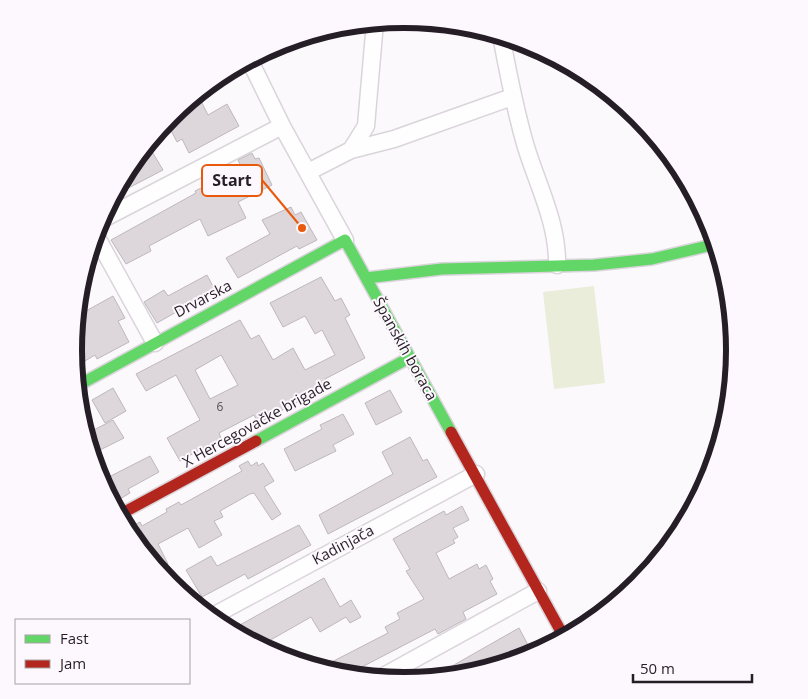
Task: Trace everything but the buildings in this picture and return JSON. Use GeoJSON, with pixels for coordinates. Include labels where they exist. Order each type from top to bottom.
{"type":"FeatureCollection","features":[{"type":"Feature","properties":{"kind":"main road","name":"Španskih boraca"},"geometry":{"type":"LineString","coordinates":[[345,240],[409,358],[476,474],[560,630]]}},
{"type":"Feature","properties":{"kind":"main road","name":"Drvarska"},"geometry":{"type":"LineString","coordinates":[[84,382],[345,240]]}},
{"type":"Feature","properties":{"kind":"main road"},"geometry":{"type":"LineString","coordinates":[[366,278],[442,269],[557,266],[652,259],[709,246]]}},
{"type":"Feature","properties":{"kind":"main road","name":"X Hercegovačke brigade"},"geometry":{"type":"LineString","coordinates":[[126,511],[409,358]]}},
{"type":"Feature","properties":{"kind":"street"},"geometry":{"type":"LineString","coordinates":[[351,150],[366,126],[374,29]]}},
{"type":"Feature","properties":{"kind":"street"},"geometry":{"type":"LineString","coordinates":[[502,43],[512,98],[526,148],[554,228],[558,250],[557,266]]}},
{"type":"Feature","properties":{"kind":"street","name":"Španskih boraca"},"geometry":{"type":"LineString","coordinates":[[252,66],[282,126],[345,240]]}},
{"type":"Feature","properties":{"kind":"street"},"geometry":{"type":"LineString","coordinates":[[308,172],[351,150],[394,139],[512,98]]}},
{"type":"Feature","properties":{"kind":"street"},"geometry":{"type":"LineString","coordinates":[[112,214],[282,126]]}},
{"type":"Feature","properties":{"kind":"street"},"geometry":{"type":"LineString","coordinates":[[100,243],[155,343]]}},
{"type":"Feature","properties":{"kind":"street","name":"Kadinjača"},"geometry":{"type":"LineString","coordinates":[[219,613],[476,474]]}},
{"type":"Feature","properties":{"kind":"street"},"geometry":{"type":"LineString","coordinates":[[392,671],[538,591]]}},
{"type":"Feature","properties":{"kind":"green space"},"geometry":{"type":"Polygon","coordinates":[[[594,286],[605,383],[554,389],[543,292],[594,286]]]}},
{"type":"Feature","properties":{"kind":"traffic: fast"},"geometry":{"type":"LineString","coordinates":[[84,382],[345,240],[451,432]]}},
{"type":"Feature","properties":{"kind":"traffic: fast"},"geometry":{"type":"LineString","coordinates":[[366,278],[442,269],[594,265],[652,259],[709,246]]}},
{"type":"Feature","properties":{"kind":"traffic: fast"},"geometry":{"type":"LineString","coordinates":[[256,441],[409,358]]}},
{"type":"Feature","properties":{"kind":"traffic: jam"},"geometry":{"type":"LineString","coordinates":[[451,432],[560,630]]}},
{"type":"Feature","properties":{"kind":"traffic: jam"},"geometry":{"type":"LineString","coordinates":[[126,511],[256,441]]}},
{"type":"Feature","properties":{"kind":"place","name":"Start"},"geometry":{"type":"Point","coordinates":[302,228]}}]}
